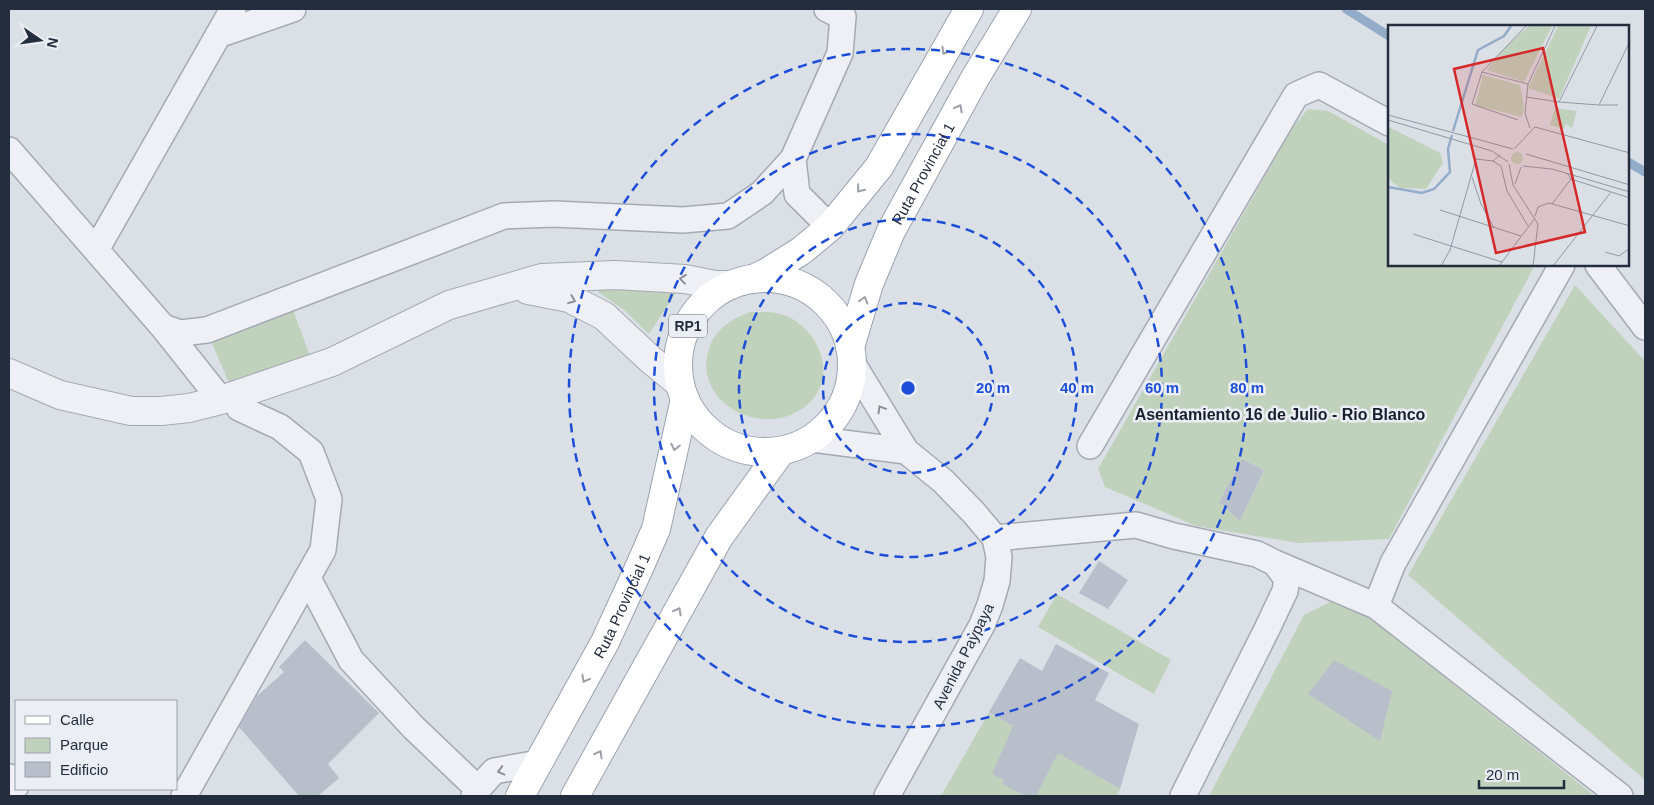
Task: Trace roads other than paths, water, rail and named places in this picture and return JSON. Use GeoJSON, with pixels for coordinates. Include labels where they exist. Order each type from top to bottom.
{"type":"FeatureCollection","features":[{"type":"Feature","properties":{"kind":"main road","name":"Ruta Provincial 1"},"geometry":{"type":"LineString","coordinates":[[520,796],[605,642],[656,529],[666,487],[682,392],[678,364],[680,344],[688,326],[704,304],[714,295],[766,273],[801,251],[830,227],[879,167],[969,9]]}},
{"type":"Feature","properties":{"kind":"main road","name":"Ruta Provincial 1"},"geometry":{"type":"LineString","coordinates":[[682,392],[696,420],[714,436],[735,447],[758,453],[781,451],[797,446],[812,439],[829,424],[842,406],[849,384],[850,354],[869,284],[891,232],[975,78],[1017,9]]}},
{"type":"Feature","properties":{"kind":"main road","name":"Ruta Provincial 1"},"geometry":{"type":"LineString","coordinates":[[742,282],[774,279],[795,284],[815,294],[835,314],[842,327],[850,354]]}},
{"type":"Feature","properties":{"kind":"main road"},"geometry":{"type":"LineString","coordinates":[[575,796],[719,537],[781,451]]}},
{"type":"Feature","properties":{"kind":"street"},"geometry":{"type":"LineString","coordinates":[[96,250],[234,9]]}},
{"type":"Feature","properties":{"kind":"street"},"geometry":{"type":"LineString","coordinates":[[218,35],[292,9]]}},
{"type":"Feature","properties":{"kind":"street"},"geometry":{"type":"LineString","coordinates":[[163,326],[180,333],[207,330],[504,216],[554,214],[683,220],[728,216],[762,193],[792,159],[840,53],[843,17],[827,9]]}},
{"type":"Feature","properties":{"kind":"street"},"geometry":{"type":"LineString","coordinates":[[1090,446],[1296,95],[1319,85],[1388,122]]}},
{"type":"Feature","properties":{"kind":"street"},"geometry":{"type":"LineString","coordinates":[[9,150],[230,404],[280,427],[311,452],[328,499],[323,550],[184,796]]}},
{"type":"Feature","properties":{"kind":"street"},"geometry":{"type":"LineString","coordinates":[[792,159],[797,194],[830,227]]}},
{"type":"Feature","properties":{"kind":"street"},"geometry":{"type":"LineString","coordinates":[[1376,606],[1393,563],[1561,266]]}},
{"type":"Feature","properties":{"kind":"street"},"geometry":{"type":"LineString","coordinates":[[1599,266],[1645,327]]}},
{"type":"Feature","properties":{"kind":"street"},"geometry":{"type":"LineString","coordinates":[[9,373],[60,395],[131,411],[161,411],[230,404],[332,362],[449,306],[542,278],[615,275],[684,279],[715,285],[742,282]]}},
{"type":"Feature","properties":{"kind":"street"},"geometry":{"type":"LineString","coordinates":[[507,288],[570,298],[604,316],[682,392]]}},
{"type":"Feature","properties":{"kind":"street"},"geometry":{"type":"LineString","coordinates":[[850,354],[906,451],[943,481],[995,538],[1136,525],[1174,536],[1257,554],[1376,606],[1620,796]]}},
{"type":"Feature","properties":{"kind":"street"},"geometry":{"type":"LineString","coordinates":[[812,439],[906,451]]}},
{"type":"Feature","properties":{"kind":"street","name":"Avenida Paypaya"},"geometry":{"type":"LineString","coordinates":[[888,796],[982,625],[997,581],[999,557],[995,538]]}},
{"type":"Feature","properties":{"kind":"street"},"geometry":{"type":"LineString","coordinates":[[1183,796],[1285,591],[1287,579],[1275,563]]}},
{"type":"Feature","properties":{"kind":"street"},"geometry":{"type":"LineString","coordinates":[[308,578],[351,660],[476,793],[494,771],[539,763]]}},
{"type":"Feature","properties":{"kind":"waterway"},"geometry":{"type":"LineString","coordinates":[[1346,9],[1388,35]]}},
{"type":"Feature","properties":{"kind":"waterway"},"geometry":{"type":"LineString","coordinates":[[1629,163],[1645,172]]}},
{"type":"Feature","properties":{"kind":"district","name":"Asentamiento 16 de Julio - Rio Blanco"},"geometry":{"type":"Point","coordinates":[1280,414]}}]}
